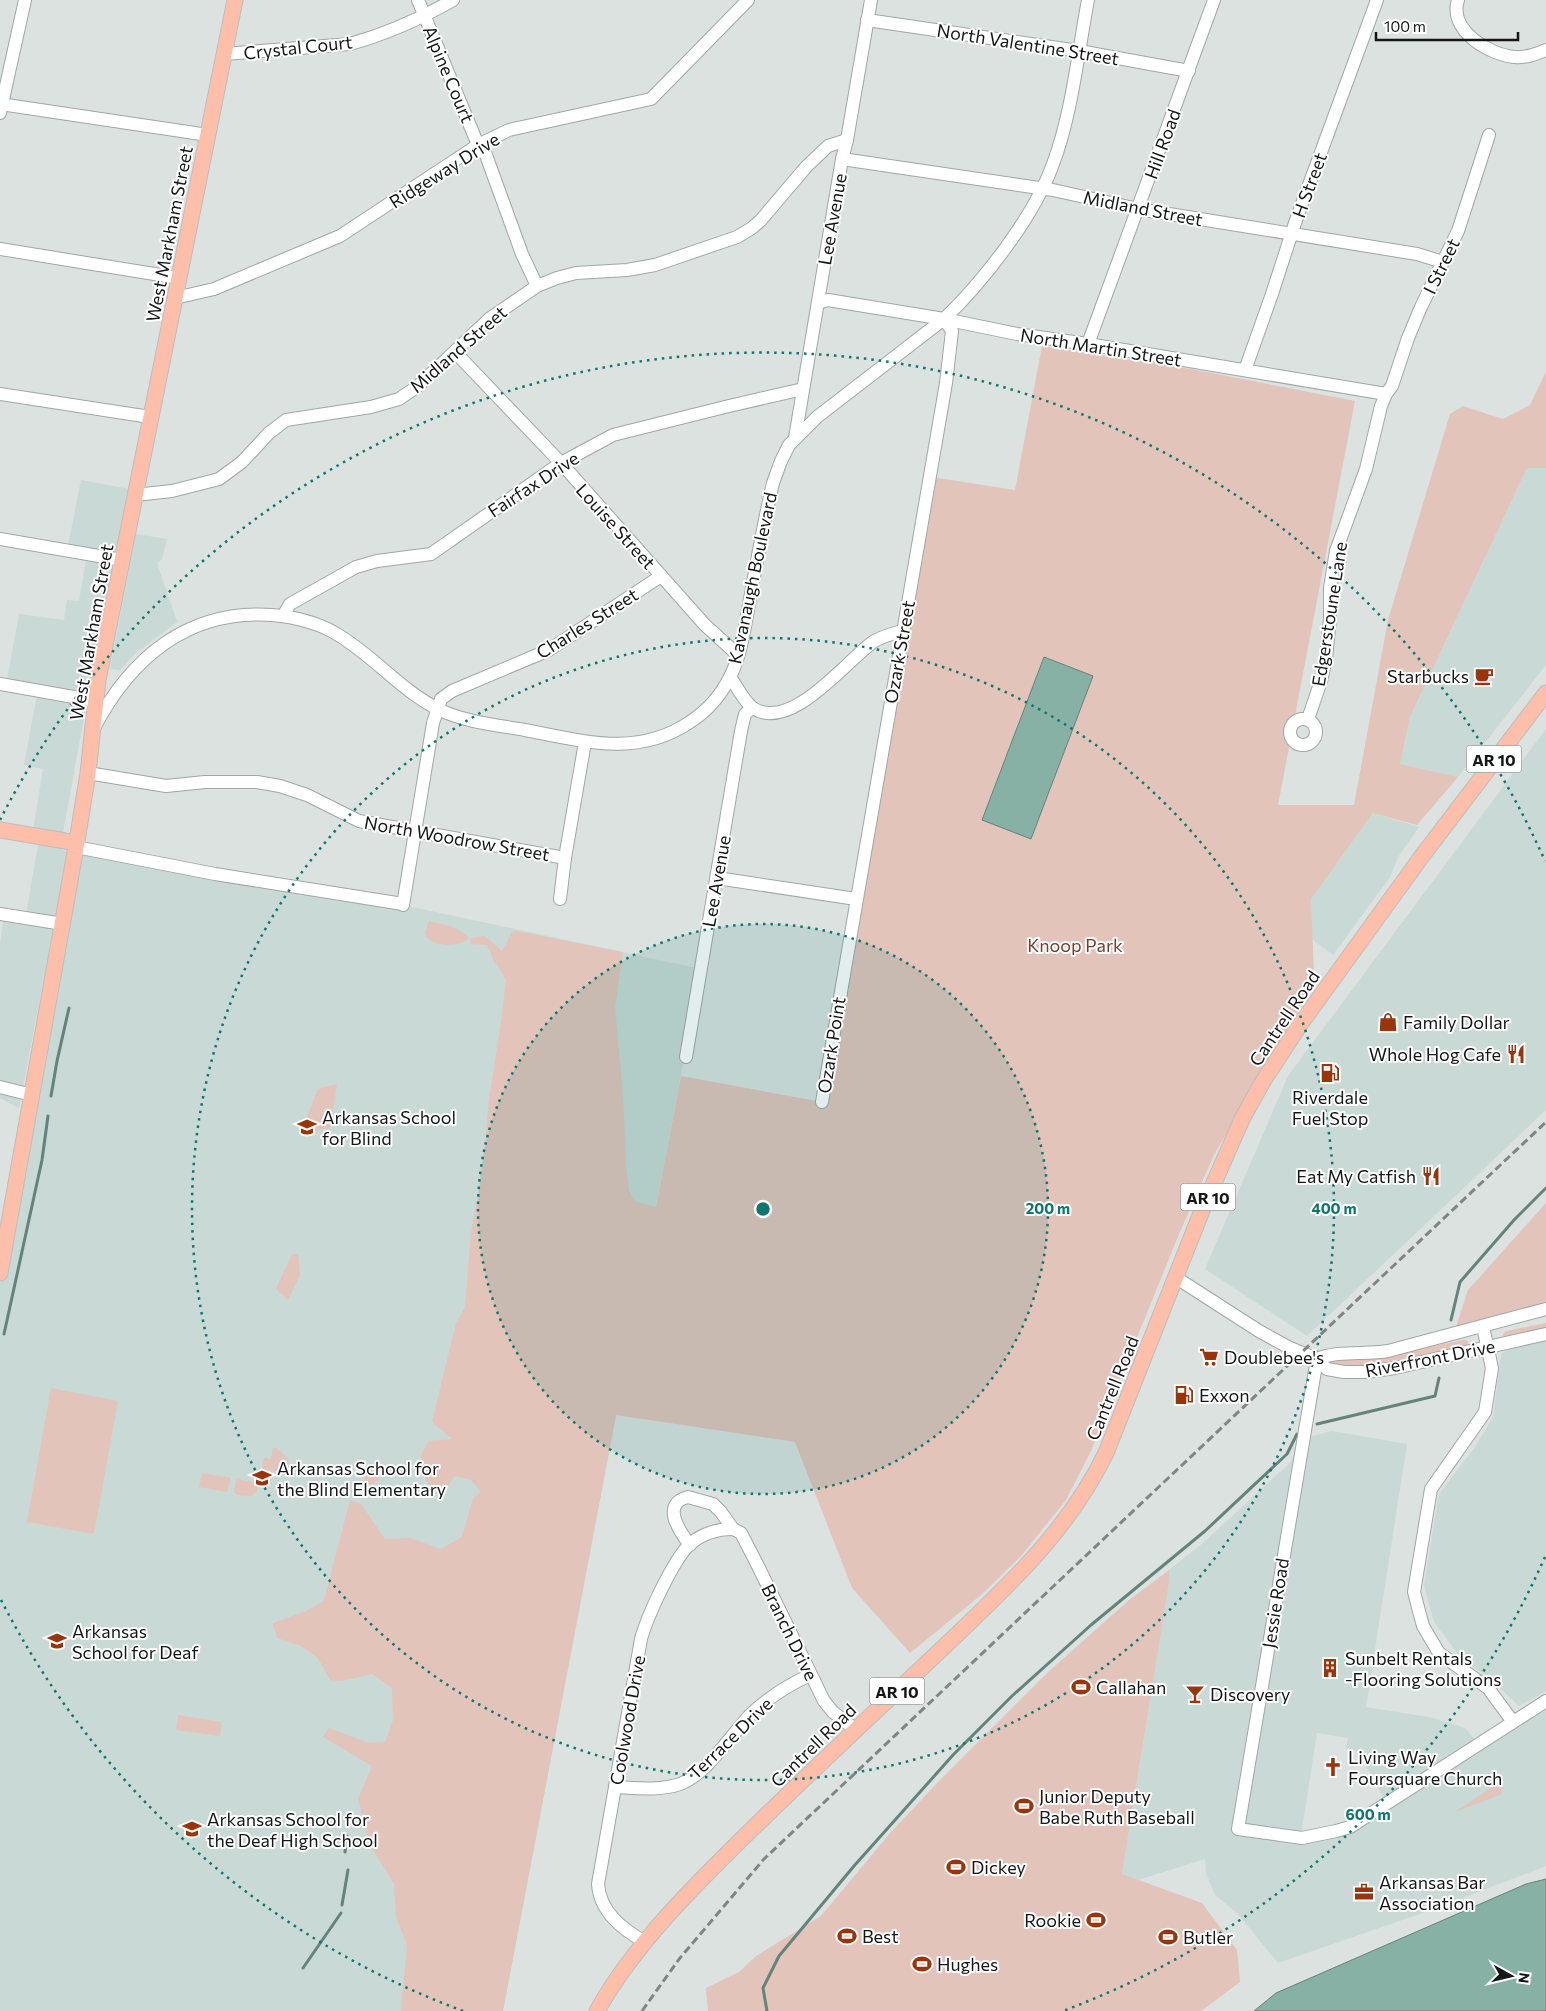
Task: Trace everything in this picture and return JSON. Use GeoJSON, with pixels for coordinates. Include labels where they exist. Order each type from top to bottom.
{"type":"FeatureCollection","features":[{"type":"Feature","properties":{"kind":"main road","name":"West Markham Street"},"geometry":{"type":"LineString","coordinates":[[0,1273],[4,1231],[64,924],[88,773],[96,700],[150,417],[235,0]]}},
{"type":"Feature","properties":{"kind":"main road","name":"Cantrell Road"},"geometry":{"type":"LineString","coordinates":[[597,2011],[611,1987],[645,1942],[724,1856],[1028,1566],[1089,1486],[1120,1419],[1175,1277],[1235,1134],[1267,1075],[1299,1026],[1422,856],[1546,693]]}},
{"type":"Feature","properties":{"kind":"main road"},"geometry":{"type":"LineString","coordinates":[[0,830],[77,845]]}},
{"type":"Feature","properties":{"kind":"street"},"geometry":{"type":"LineString","coordinates":[[24,0],[1,107],[208,135]]}},
{"type":"Feature","properties":{"kind":"street","name":"Alpine Court"},"geometry":{"type":"LineString","coordinates":[[418,0],[478,145],[486,155],[522,254],[538,286]]}},
{"type":"Feature","properties":{"kind":"street","name":"Crystal Court"},"geometry":{"type":"LineString","coordinates":[[224,54],[350,44],[424,16],[453,0]]}},
{"type":"Feature","properties":{"kind":"street","name":"Ridgeway Drive"},"geometry":{"type":"LineString","coordinates":[[175,298],[214,289],[340,236],[478,145],[516,128],[651,99],[748,0]]}},
{"type":"Feature","properties":{"kind":"street","name":"Lee Avenue"},"geometry":{"type":"LineString","coordinates":[[795,438],[871,0]]}},
{"type":"Feature","properties":{"kind":"street","name":"Kavanaugh Boulevard"},"geometry":{"type":"LineString","coordinates":[[92,732],[130,674],[154,650],[172,637],[201,624],[232,616],[253,614],[283,616],[310,622],[336,634],[438,710],[479,722],[585,742],[611,745],[651,741],[688,724],[720,694],[730,677],[738,655],[773,483],[781,461],[795,438],[835,402],[944,319],[968,296],[1006,247],[1032,207],[1054,162],[1070,97],[1088,0]]}},
{"type":"Feature","properties":{"kind":"street","name":"Hill Road"},"geometry":{"type":"LineString","coordinates":[[1088,344],[1214,0]]}},
{"type":"Feature","properties":{"kind":"street","name":"H Street"},"geometry":{"type":"LineString","coordinates":[[1245,370],[1295,222],[1377,0]]}},
{"type":"Feature","properties":{"kind":"street"},"geometry":{"type":"LineString","coordinates":[[1458,0],[1456,12],[1462,25],[1480,45],[1491,52],[1524,57],[1546,50]]}},
{"type":"Feature","properties":{"kind":"street","name":"North Valentine Street"},"geometry":{"type":"LineString","coordinates":[[867,20],[1079,51],[1189,71]]}},
{"type":"Feature","properties":{"kind":"street","name":"I Street"},"geometry":{"type":"LineString","coordinates":[[1386,394],[1392,386],[1408,338],[1458,231],[1489,134]]}},
{"type":"Feature","properties":{"kind":"street","name":"Midland Street"},"geometry":{"type":"LineString","coordinates":[[135,495],[172,491],[219,479],[242,462],[269,433],[286,420],[371,407],[399,399],[418,386],[488,319],[538,286],[576,273],[627,270],[655,265],[737,237],[761,220],[806,167],[828,146],[847,140]]}},
{"type":"Feature","properties":{"kind":"street","name":"Midland Street"},"geometry":{"type":"LineString","coordinates":[[842,159],[1042,188],[1138,210],[1416,254],[1443,262]]}},
{"type":"Feature","properties":{"kind":"street"},"geometry":{"type":"LineString","coordinates":[[0,249],[179,278]]}},
{"type":"Feature","properties":{"kind":"street","name":"North Martin Street"},"geometry":{"type":"LineString","coordinates":[[818,303],[828,300],[944,319],[1018,334],[1386,394]]}},
{"type":"Feature","properties":{"kind":"street","name":"Ozark Street"},"geometry":{"type":"LineString","coordinates":[[841,988],[952,336],[950,326],[944,319]]}},
{"type":"Feature","properties":{"kind":"street","name":"Louise Street"},"geometry":{"type":"LineString","coordinates":[[455,352],[561,463],[705,625],[738,655]]}},
{"type":"Feature","properties":{"kind":"street","name":"Fairfax Drive"},"geometry":{"type":"LineString","coordinates":[[283,616],[290,604],[356,567],[376,561],[431,554],[561,463],[613,435],[804,389]]}},
{"type":"Feature","properties":{"kind":"street"},"geometry":{"type":"LineString","coordinates":[[0,394],[150,417]]}},
{"type":"Feature","properties":{"kind":"street","name":"Edgerstoune Lane"},"geometry":{"type":"LineString","coordinates":[[1308,719],[1326,660],[1330,618],[1330,588],[1336,552],[1366,469],[1381,406],[1386,394]]}},
{"type":"Feature","properties":{"kind":"street"},"geometry":{"type":"LineString","coordinates":[[0,539],[122,560]]}},
{"type":"Feature","properties":{"kind":"street","name":"Charles Street"},"geometry":{"type":"LineString","coordinates":[[438,710],[441,699],[452,691],[549,650],[661,576]]}},
{"type":"Feature","properties":{"kind":"street"},"geometry":{"type":"LineString","coordinates":[[730,677],[752,708],[770,712],[784,711],[796,707],[811,697],[874,641],[902,631]]}},
{"type":"Feature","properties":{"kind":"street"},"geometry":{"type":"LineString","coordinates":[[0,684],[96,700]]}},
{"type":"Feature","properties":{"kind":"street","name":"Lee Avenue"},"geometry":{"type":"LineString","coordinates":[[686,1057],[711,904],[718,878],[741,730],[746,714],[752,708]]}},
{"type":"Feature","properties":{"kind":"street"},"geometry":{"type":"LineString","coordinates":[[77,845],[215,874],[403,904],[433,723],[438,710]]}},
{"type":"Feature","properties":{"kind":"street"},"geometry":{"type":"LineString","coordinates":[[560,898],[564,858],[585,742]]}},
{"type":"Feature","properties":{"kind":"street","name":"North Woodrow Street"},"geometry":{"type":"LineString","coordinates":[[88,773],[166,786],[205,782],[257,782],[280,786],[307,795],[359,821],[564,858]]}},
{"type":"Feature","properties":{"kind":"street"},"geometry":{"type":"LineString","coordinates":[[718,878],[856,899]]}},
{"type":"Feature","properties":{"kind":"street"},"geometry":{"type":"LineString","coordinates":[[0,914],[64,924]]}},
{"type":"Feature","properties":{"kind":"street","name":"Ozark Point"},"geometry":{"type":"LineString","coordinates":[[822,1102],[841,988]]}},
{"type":"Feature","properties":{"kind":"street"},"geometry":{"type":"LineString","coordinates":[[0,1086],[32,1095]]}},
{"type":"Feature","properties":{"kind":"street","name":"Riverfront Drive"},"geometry":{"type":"LineString","coordinates":[[1175,1277],[1288,1348],[1317,1359],[1327,1369],[1344,1372],[1367,1372],[1395,1368],[1546,1334]]}},
{"type":"Feature","properties":{"kind":"street","name":"Riverfront Drive"},"geometry":{"type":"LineString","coordinates":[[1317,1359],[1326,1355],[1388,1351],[1546,1309]]}},
{"type":"Feature","properties":{"kind":"street"},"geometry":{"type":"LineString","coordinates":[[1483,1327],[1492,1368],[1485,1412],[1431,1489],[1414,1592],[1423,1626],[1439,1653],[1488,1688],[1513,1722],[1546,1701]]}},
{"type":"Feature","properties":{"kind":"street","name":"Jessie Road"},"geometry":{"type":"LineString","coordinates":[[1317,1359],[1238,1829],[1302,1838],[1336,1832],[1350,1827],[1513,1722]]}},
{"type":"Feature","properties":{"kind":"street","name":"Branch Drive"},"geometry":{"type":"LineString","coordinates":[[690,1545],[678,1529],[674,1517],[674,1509],[685,1498],[697,1498],[713,1504],[722,1512],[733,1529],[738,1530],[747,1543],[810,1675],[828,1707],[856,1730]]}},
{"type":"Feature","properties":{"kind":"street"},"geometry":{"type":"LineString","coordinates":[[690,1545],[713,1531],[733,1529]]}},
{"type":"Feature","properties":{"kind":"street","name":"Coolwood Drive"},"geometry":{"type":"LineString","coordinates":[[645,1942],[614,1921],[604,1905],[599,1889],[599,1874],[641,1640],[646,1622],[679,1559],[690,1545]]}},
{"type":"Feature","properties":{"kind":"street","name":"Terrace Drive"},"geometry":{"type":"LineString","coordinates":[[615,1787],[657,1788],[676,1786],[688,1781],[708,1763],[762,1705],[782,1690],[810,1675]]}},
{"type":"Feature","properties":{"kind":"shaded area"},"geometry":{"type":"Polygon","coordinates":[[[1527,468],[1546,468],[1546,665],[1458,777],[1400,764],[1410,717],[1527,468]]]}},
{"type":"Feature","properties":{"kind":"shaded area"},"geometry":{"type":"Polygon","coordinates":[[[81,480],[129,489],[98,641],[60,849],[68,852],[19,1108],[0,1098],[0,943],[5,910],[26,914],[38,845],[31,843],[43,769],[24,765],[37,695],[5,691],[19,614],[64,620],[67,600],[79,601],[86,560],[66,556],[81,480]]]}},
{"type":"Feature","properties":{"kind":"shaded area"},"geometry":{"type":"Polygon","coordinates":[[[136,534],[167,539],[162,559],[157,563],[177,622],[136,653],[120,670],[110,669],[136,534]]]}},
{"type":"Feature","properties":{"kind":"shaded area"},"geometry":{"type":"Polygon","coordinates":[[[1044,657],[1093,676],[1031,839],[982,820],[1044,657]]]}},
{"type":"Feature","properties":{"kind":"shaded area"},"geometry":{"type":"Polygon","coordinates":[[[1546,729],[1546,1110],[1307,1336],[1205,1269],[1288,1076],[1546,729]]]}},
{"type":"Feature","properties":{"kind":"shaded area"},"geometry":{"type":"Polygon","coordinates":[[[1373,813],[1419,827],[1398,857],[1390,877],[1333,955],[1312,939],[1311,899],[1373,813]]]}},
{"type":"Feature","properties":{"kind":"shaded area"},"geometry":{"type":"Polygon","coordinates":[[[77,843],[403,905],[701,969],[503,2011],[0,2011],[0,1273],[77,843]]]}},
{"type":"Feature","properties":{"kind":"shaded area"},"geometry":{"type":"Polygon","coordinates":[[[1546,1341],[1546,1691],[1519,1706],[1488,1677],[1461,1658],[1434,1622],[1424,1586],[1439,1494],[1475,1447],[1493,1417],[1501,1354],[1509,1349],[1546,1341]]]}},
{"type":"Feature","properties":{"kind":"shaded area"},"geometry":{"type":"Polygon","coordinates":[[[1332,1431],[1407,1444],[1366,1707],[1434,1718],[1465,1728],[1477,1742],[1386,1801],[1357,1751],[1346,1748],[1348,1738],[1317,1733],[1301,1835],[1244,1828],[1243,1832],[1303,1840],[1315,1839],[1364,1823],[1546,1704],[1546,1866],[1434,1909],[1278,1963],[1238,1914],[1215,1895],[1206,1873],[1205,1859],[1138,1880],[1122,1875],[1169,1583],[1169,1570],[1204,1542],[1291,1462],[1299,1442],[1312,1436],[1332,1431]]]}},
{"type":"Feature","properties":{"kind":"shaded area"},"geometry":{"type":"Polygon","coordinates":[[[1546,1879],[1546,2011],[1254,2011],[1276,1993],[1526,1884],[1546,1879]]]}},
{"type":"Feature","properties":{"kind":"green space","name":"Knoop Park"},"geometry":{"type":"Polygon","coordinates":[[[1042,346],[1191,369],[1355,401],[1278,805],[1354,805],[1388,620],[1450,414],[1463,406],[1503,419],[1530,405],[1546,372],[1546,468],[1527,468],[1410,717],[1400,764],[1458,777],[1417,825],[1373,813],[1311,899],[1314,974],[1311,989],[1214,1155],[1179,1234],[1091,1451],[1066,1500],[1021,1556],[981,1595],[910,1653],[852,1588],[795,1442],[616,1415],[503,2011],[401,2011],[407,1945],[396,1917],[394,1884],[370,1845],[358,1799],[372,1766],[323,1737],[329,1728],[368,1743],[385,1742],[393,1720],[392,1688],[372,1674],[341,1681],[330,1680],[318,1658],[301,1646],[277,1638],[273,1623],[304,1612],[324,1601],[350,1500],[361,1504],[385,1539],[410,1538],[441,1549],[462,1537],[473,1498],[481,1492],[471,1480],[454,1476],[444,1493],[431,1488],[424,1476],[421,1455],[429,1441],[452,1439],[432,1422],[456,1323],[465,1307],[471,1233],[482,1175],[489,1100],[506,979],[494,961],[487,945],[470,944],[471,938],[485,936],[502,951],[512,932],[516,931],[623,952],[615,1007],[623,1095],[626,1164],[629,1190],[634,1201],[656,1207],[681,1076],[822,1102],[925,476],[1015,490],[1042,346]]]}},
{"type":"Feature","properties":{"kind":"green space"},"geometry":{"type":"Polygon","coordinates":[[[429,921],[456,929],[469,938],[460,943],[446,945],[433,942],[425,934],[429,921]]]}},
{"type":"Feature","properties":{"kind":"green space"},"geometry":{"type":"Polygon","coordinates":[[[337,1084],[330,1128],[310,1132],[304,1129],[318,1089],[337,1084]]]}},
{"type":"Feature","properties":{"kind":"green space"},"geometry":{"type":"Polygon","coordinates":[[[1546,1203],[1546,1304],[1455,1330],[1468,1290],[1546,1203]]]}},
{"type":"Feature","properties":{"kind":"green space"},"geometry":{"type":"Polygon","coordinates":[[[292,1254],[298,1254],[300,1275],[288,1300],[276,1289],[292,1254]]]}},
{"type":"Feature","properties":{"kind":"green space"},"geometry":{"type":"Polygon","coordinates":[[[1546,1323],[1546,1330],[1503,1337],[1506,1331],[1546,1323]]]}},
{"type":"Feature","properties":{"kind":"green space"},"geometry":{"type":"Polygon","coordinates":[[[1463,1340],[1468,1341],[1468,1346],[1383,1364],[1367,1366],[1332,1364],[1332,1362],[1348,1359],[1374,1358],[1463,1340]]]}},
{"type":"Feature","properties":{"kind":"green space"},"geometry":{"type":"Polygon","coordinates":[[[51,1388],[118,1401],[94,1534],[27,1522],[51,1388]]]}},
{"type":"Feature","properties":{"kind":"green space"},"geometry":{"type":"Polygon","coordinates":[[[273,1448],[277,1448],[289,1460],[287,1473],[262,1469],[264,1458],[271,1459],[273,1448]]]}},
{"type":"Feature","properties":{"kind":"green space"},"geometry":{"type":"Polygon","coordinates":[[[377,1469],[380,1472],[379,1480],[371,1485],[364,1481],[366,1472],[377,1469]]]}},
{"type":"Feature","properties":{"kind":"green space"},"geometry":{"type":"Polygon","coordinates":[[[202,1473],[231,1478],[227,1492],[199,1487],[202,1473]]]}},
{"type":"Feature","properties":{"kind":"green space"},"geometry":{"type":"Polygon","coordinates":[[[236,1479],[258,1483],[257,1491],[251,1496],[237,1495],[234,1492],[236,1479]]]}},
{"type":"Feature","properties":{"kind":"green space","name":"Junior Deputy Babe Ruth Baseball"},"geometry":{"type":"Polygon","coordinates":[[[1169,1570],[1169,1583],[1122,1874],[1202,1903],[1237,1950],[1240,1982],[1201,2011],[708,2011],[706,1988],[739,1972],[756,1956],[821,1916],[891,1832],[1047,1673],[1129,1600],[1169,1570]]]}},
{"type":"Feature","properties":{"kind":"green space"},"geometry":{"type":"Polygon","coordinates":[[[178,1715],[222,1722],[220,1736],[176,1730],[178,1715]]]}},
{"type":"Feature","properties":{"kind":"green space"},"geometry":{"type":"Polygon","coordinates":[[[1501,1781],[1502,1794],[1455,1812],[1501,1781]]]}},
{"type":"Feature","properties":{"kind":"waterway"},"geometry":{"type":"LineString","coordinates":[[51,1096],[69,1008]]}},
{"type":"Feature","properties":{"kind":"waterway"},"geometry":{"type":"LineString","coordinates":[[4,1334],[42,1160],[48,1116]]}},
{"type":"Feature","properties":{"kind":"waterway"},"geometry":{"type":"LineString","coordinates":[[1451,1320],[1460,1282],[1514,1220],[1546,1188]]}},
{"type":"Feature","properties":{"kind":"waterway"},"geometry":{"type":"LineString","coordinates":[[1317,1424],[1435,1396],[1439,1378]]}},
{"type":"Feature","properties":{"kind":"waterway"},"geometry":{"type":"LineString","coordinates":[[767,2011],[763,1988],[779,1956],[854,1866],[953,1755],[1012,1696],[1091,1625],[1205,1531],[1287,1454],[1297,1434]]}},
{"type":"Feature","properties":{"kind":"waterway"},"geometry":{"type":"LineString","coordinates":[[345,1852],[347,1836]]}},
{"type":"Feature","properties":{"kind":"waterway"},"geometry":{"type":"LineString","coordinates":[[342,1905],[348,1870]]}},
{"type":"Feature","properties":{"kind":"waterway"},"geometry":{"type":"LineString","coordinates":[[303,1968],[341,1913]]}},
{"type":"Feature","properties":{"kind":"railway"},"geometry":{"type":"LineString","coordinates":[[642,2011],[680,1958],[764,1859],[1546,1122]]}},
{"type":"Feature","properties":{"kind":"place","name":"Starbucks"},"geometry":{"type":"Point","coordinates":[1484,676]}},
{"type":"Feature","properties":{"kind":"place","name":"Family Dollar"},"geometry":{"type":"Point","coordinates":[1388,1022]}},
{"type":"Feature","properties":{"kind":"place","name":"Whole Hog Cafe"},"geometry":{"type":"Point","coordinates":[1516,1054]}},
{"type":"Feature","properties":{"kind":"place","name":"Riverdale Fuel Stop"},"geometry":{"type":"Point","coordinates":[1330,1073]}},
{"type":"Feature","properties":{"kind":"place","name":"Arkansas School for Blind"},"geometry":{"type":"Point","coordinates":[307,1127]}},
{"type":"Feature","properties":{"kind":"place","name":"Eat My Catfish"},"geometry":{"type":"Point","coordinates":[1431,1176]}},
{"type":"Feature","properties":{"kind":"place","name":"Doublebee's"},"geometry":{"type":"Point","coordinates":[1209,1357]}},
{"type":"Feature","properties":{"kind":"place","name":"Exxon"},"geometry":{"type":"Point","coordinates":[1184,1395]}},
{"type":"Feature","properties":{"kind":"place","name":"Arkansas School for the Blind Elementary"},"geometry":{"type":"Point","coordinates":[262,1478]}},
{"type":"Feature","properties":{"kind":"place","name":"Arkansas School for Deaf"},"geometry":{"type":"Point","coordinates":[57,1641]}},
{"type":"Feature","properties":{"kind":"place","name":"Sunbelt Rentals -Flooring Solutions"},"geometry":{"type":"Point","coordinates":[1330,1668]}},
{"type":"Feature","properties":{"kind":"place","name":"Callahan"},"geometry":{"type":"Point","coordinates":[1081,1687]}},
{"type":"Feature","properties":{"kind":"place","name":"Discovery"},"geometry":{"type":"Point","coordinates":[1195,1694]}},
{"type":"Feature","properties":{"kind":"place","name":"Living Way Foursquare Church"},"geometry":{"type":"Point","coordinates":[1333,1767]}},
{"type":"Feature","properties":{"kind":"place","name":"Junior Deputy Babe Ruth Baseball"},"geometry":{"type":"Point","coordinates":[1024,1806]}},
{"type":"Feature","properties":{"kind":"place","name":"Arkansas School for the Deaf High School"},"geometry":{"type":"Point","coordinates":[192,1829]}},
{"type":"Feature","properties":{"kind":"place","name":"Dickey"},"geometry":{"type":"Point","coordinates":[956,1867]}},
{"type":"Feature","properties":{"kind":"place","name":"Arkansas Bar Association"},"geometry":{"type":"Point","coordinates":[1364,1892]}},
{"type":"Feature","properties":{"kind":"place","name":"Rookie"},"geometry":{"type":"Point","coordinates":[1096,1920]}},
{"type":"Feature","properties":{"kind":"place","name":"Best"},"geometry":{"type":"Point","coordinates":[847,1936]}},
{"type":"Feature","properties":{"kind":"place","name":"Butler"},"geometry":{"type":"Point","coordinates":[1168,1937]}},
{"type":"Feature","properties":{"kind":"place","name":"Hughes"},"geometry":{"type":"Point","coordinates":[922,1964]}}]}
